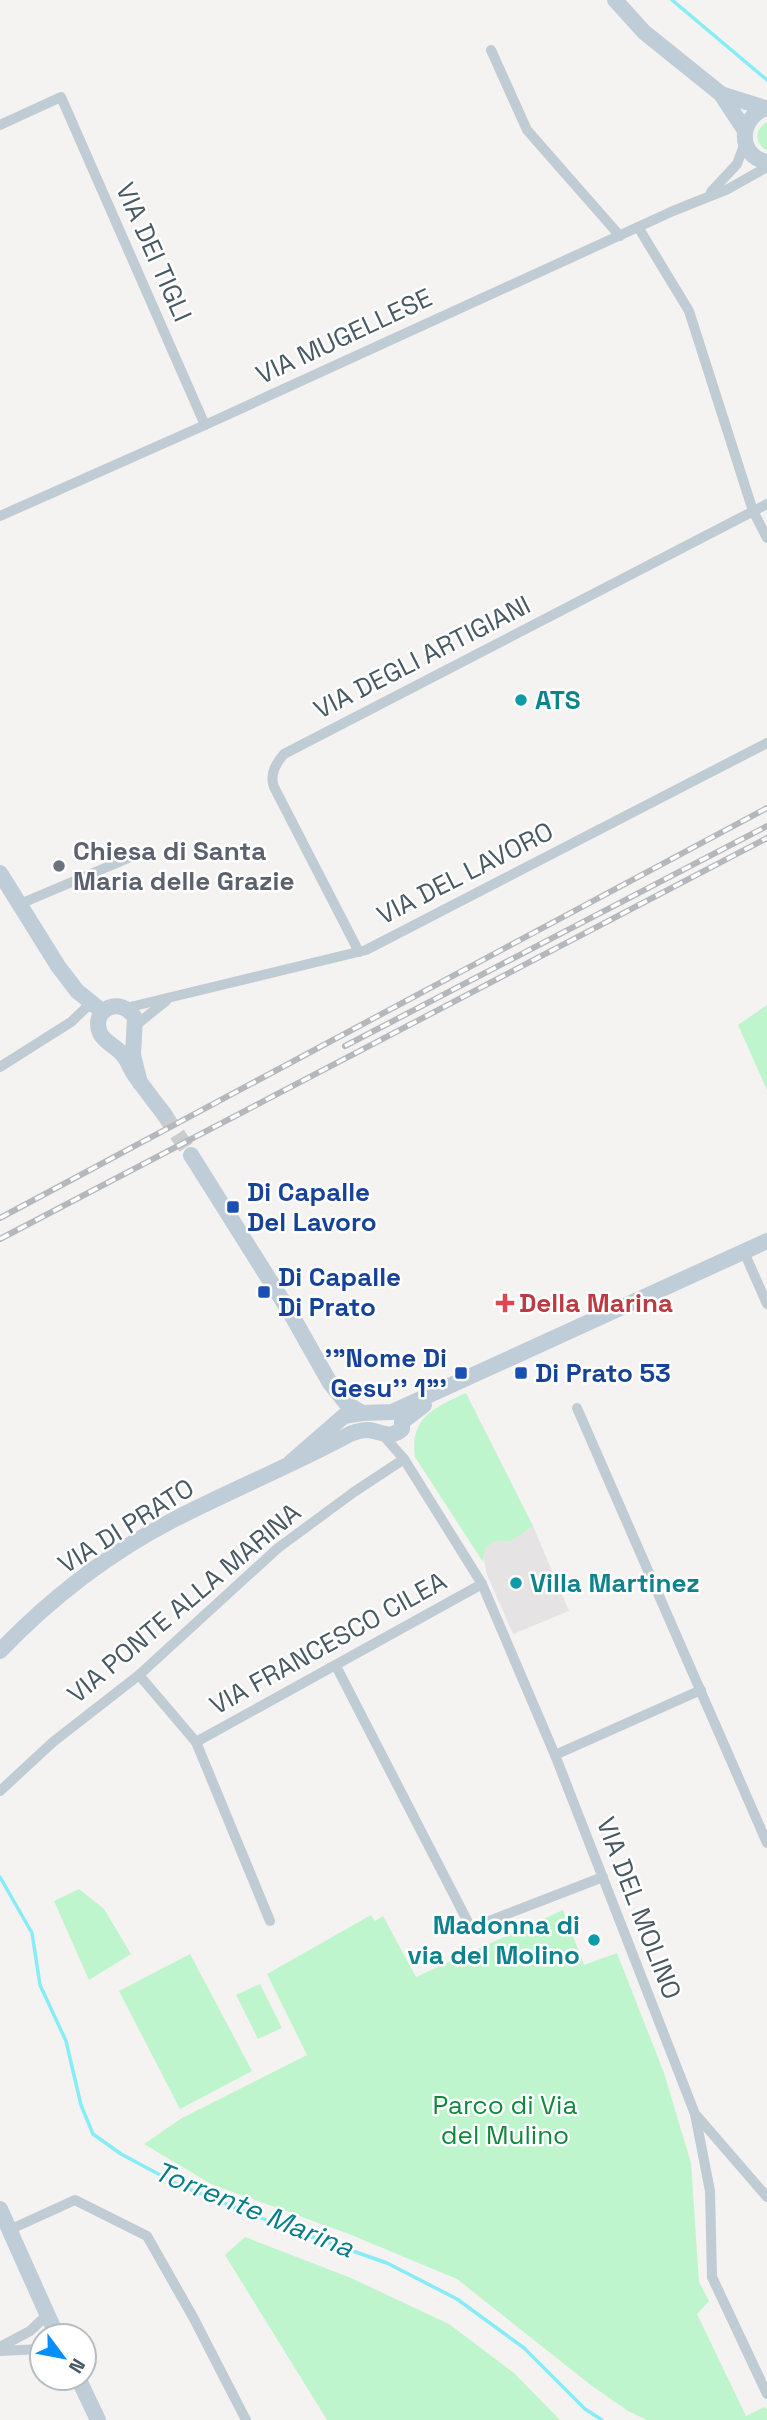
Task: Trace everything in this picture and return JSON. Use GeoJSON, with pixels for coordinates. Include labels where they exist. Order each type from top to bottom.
{"type":"FeatureCollection","features":[{"type":"Feature","properties":{"kind":"main road"},"geometry":{"type":"LineString","coordinates":[[615,0],[644,32],[721,94],[754,157],[767,162]]}},
{"type":"Feature","properties":{"kind":"main road"},"geometry":{"type":"LineString","coordinates":[[721,94],[766,108]]}},
{"type":"Feature","properties":{"kind":"main road"},"geometry":{"type":"LineString","coordinates":[[745,136],[752,115],[766,108]]}},
{"type":"Feature","properties":{"kind":"main road"},"geometry":{"type":"LineString","coordinates":[[0,873],[58,966],[77,991],[97,1007],[99,1031],[104,1040],[126,1059],[140,1083],[164,1114]]}},
{"type":"Feature","properties":{"kind":"main road"},"geometry":{"type":"LineString","coordinates":[[97,1007],[114,1006],[126,1008],[131,1012],[135,1029],[133,1055],[140,1083]]}},
{"type":"Feature","properties":{"kind":"main road"},"geometry":{"type":"LineString","coordinates":[[110,1043],[125,1042],[135,1029]]}},
{"type":"Feature","properties":{"kind":"main road"},"geometry":{"type":"LineString","coordinates":[[191,1155],[285,1304],[330,1383],[346,1403],[362,1413]]}},
{"type":"Feature","properties":{"kind":"main road","name":"VIA DI PRATO"},"geometry":{"type":"LineString","coordinates":[[0,1651],[62,1594],[114,1555],[173,1520],[291,1462],[344,1428],[392,1435],[398,1421],[444,1390],[767,1241]]}},
{"type":"Feature","properties":{"kind":"main road"},"geometry":{"type":"LineString","coordinates":[[330,1383],[344,1428]]}},
{"type":"Feature","properties":{"kind":"main road","name":"VIA DI PRATO"},"geometry":{"type":"LineString","coordinates":[[344,1428],[344,1416],[362,1413],[398,1421]]}},
{"type":"Feature","properties":{"kind":"main road"},"geometry":{"type":"LineString","coordinates":[[0,2209],[50,2322]]}},
{"type":"Feature","properties":{"kind":"main road"},"geometry":{"type":"LineString","coordinates":[[84,2392],[97,2420]]}},
{"type":"Feature","properties":{"kind":"street"},"geometry":{"type":"LineString","coordinates":[[492,50],[527,130],[620,236]]}},
{"type":"Feature","properties":{"kind":"street","name":"VIA DEI TIGLI"},"geometry":{"type":"LineString","coordinates":[[0,125],[61,97],[205,425]]}},
{"type":"Feature","properties":{"kind":"street","name":"VIA MUGELLESE"},"geometry":{"type":"LineString","coordinates":[[706,197],[737,164],[745,136]]}},
{"type":"Feature","properties":{"kind":"street","name":"VIA MUGELLESE"},"geometry":{"type":"LineString","coordinates":[[0,516],[728,188],[767,167]]}},
{"type":"Feature","properties":{"kind":"street"},"geometry":{"type":"LineString","coordinates":[[638,227],[689,311],[753,511],[767,538]]}},
{"type":"Feature","properties":{"kind":"street"},"geometry":{"type":"LineString","coordinates":[[753,511],[767,504]]}},
{"type":"Feature","properties":{"kind":"street","name":"VIA DEGLI ARTIGIANI"},"geometry":{"type":"LineString","coordinates":[[359,953],[274,787],[272,775],[277,761],[296,747],[753,511]]}},
{"type":"Feature","properties":{"kind":"street","name":"VIA DEL LAVORO"},"geometry":{"type":"LineString","coordinates":[[126,1008],[359,953],[767,743]]}},
{"type":"Feature","properties":{"kind":"street"},"geometry":{"type":"LineString","coordinates":[[20,904],[145,851]]}},
{"type":"Feature","properties":{"kind":"street","name":"VIA DEL LAVORO"},"geometry":{"type":"LineString","coordinates":[[135,1029],[168,999]]}},
{"type":"Feature","properties":{"kind":"street"},"geometry":{"type":"LineString","coordinates":[[0,1067],[97,1007]]}},
{"type":"Feature","properties":{"kind":"street"},"geometry":{"type":"LineString","coordinates":[[744,1252],[767,1304]]}},
{"type":"Feature","properties":{"kind":"street"},"geometry":{"type":"LineString","coordinates":[[577,1408],[767,1843]]}},
{"type":"Feature","properties":{"kind":"street","name":"VIA DEL MOLINO"},"geometry":{"type":"LineString","coordinates":[[398,1421],[404,1459]]}},
{"type":"Feature","properties":{"kind":"street","name":"VIA DEL MOLINO"},"geometry":{"type":"LineString","coordinates":[[382,1434],[404,1459],[482,1584],[555,1755],[695,2114],[710,2191],[712,2277],[767,2394]]}},
{"type":"Feature","properties":{"kind":"street","name":"VIA PONTE ALLA MARINA"},"geometry":{"type":"LineString","coordinates":[[0,1791],[54,1742],[139,1675],[278,1548],[404,1459]]}},
{"type":"Feature","properties":{"kind":"street","name":"VIA FRANCESCO CILEA"},"geometry":{"type":"LineString","coordinates":[[196,1742],[482,1584]]}},
{"type":"Feature","properties":{"kind":"street"},"geometry":{"type":"LineString","coordinates":[[336,1666],[471,1927],[603,1877]]}},
{"type":"Feature","properties":{"kind":"street"},"geometry":{"type":"LineString","coordinates":[[139,1675],[196,1742],[270,1921]]}},
{"type":"Feature","properties":{"kind":"street"},"geometry":{"type":"LineString","coordinates":[[555,1755],[701,1690]]}},
{"type":"Feature","properties":{"kind":"street"},"geometry":{"type":"LineString","coordinates":[[695,2114],[767,2197]]}},
{"type":"Feature","properties":{"kind":"street"},"geometry":{"type":"LineString","coordinates":[[9,2230],[75,2200],[147,2236],[193,2317],[246,2420]]}},
{"type":"Feature","properties":{"kind":"street"},"geometry":{"type":"LineString","coordinates":[[0,2349],[30,2331],[47,2315]]}},
{"type":"Feature","properties":{"kind":"street"},"geometry":{"type":"LineString","coordinates":[[0,2349],[28,2349]]}},
{"type":"Feature","properties":{"kind":"shaded area"},"geometry":{"type":"Polygon","coordinates":[[[533,1526],[569,1611],[513,1634],[487,1575],[483,1555],[490,1542],[510,1542],[533,1526]]]}},
{"type":"Feature","properties":{"kind":"green space"},"geometry":{"type":"Polygon","coordinates":[[[767,122],[767,151],[757,136],[760,128],[767,122]]]}},
{"type":"Feature","properties":{"kind":"green space"},"geometry":{"type":"Polygon","coordinates":[[[767,1005],[767,1090],[738,1025],[767,1005]]]}},
{"type":"Feature","properties":{"kind":"green space"},"geometry":{"type":"Polygon","coordinates":[[[466,1393],[533,1526],[510,1542],[490,1544],[485,1551],[483,1562],[415,1457],[414,1444],[420,1423],[444,1403],[466,1393]]]}},
{"type":"Feature","properties":{"kind":"green space"},"geometry":{"type":"Polygon","coordinates":[[[79,1889],[104,1909],[131,1954],[89,1980],[54,1901],[79,1889]]]}},
{"type":"Feature","properties":{"kind":"green space","name":"Parco di Via del Mulino"},"geometry":{"type":"Polygon","coordinates":[[[563,1910],[584,1965],[617,1953],[664,2073],[691,2163],[699,2282],[709,2301],[697,2314],[746,2416],[764,2407],[767,2409],[767,2420],[647,2420],[628,2411],[592,2386],[457,2279],[349,2234],[211,2184],[144,2144],[182,2118],[307,2055],[267,1974],[371,1915],[375,1921],[383,1916],[416,1977],[563,1910]]]}},
{"type":"Feature","properties":{"kind":"green space"},"geometry":{"type":"Polygon","coordinates":[[[190,1954],[252,2071],[180,2109],[119,1991],[190,1954]]]}},
{"type":"Feature","properties":{"kind":"green space"},"geometry":{"type":"Polygon","coordinates":[[[260,1984],[282,2028],[258,2039],[236,1995],[260,1984]]]}},
{"type":"Feature","properties":{"kind":"green space"},"geometry":{"type":"Polygon","coordinates":[[[245,2237],[351,2278],[449,2324],[514,2373],[560,2420],[327,2420],[225,2255],[245,2237]]]}},
{"type":"Feature","properties":{"kind":"waterway"},"geometry":{"type":"LineString","coordinates":[[672,0],[767,80]]}},
{"type":"Feature","properties":{"kind":"waterway","name":"Torrente Marina"},"geometry":{"type":"LineString","coordinates":[[0,1877],[32,1933],[40,1985],[66,2041],[81,2105],[93,2134],[121,2154],[179,2185],[276,2224],[387,2263],[457,2299],[524,2348],[585,2409],[602,2420]]}},
{"type":"Feature","properties":{"kind":"tunnel"},"geometry":{"type":"LineString","coordinates":[[164,1114],[191,1155]]}},
{"type":"Feature","properties":{"kind":"railway"},"geometry":{"type":"LineString","coordinates":[[0,1218],[767,808]]}},
{"type":"Feature","properties":{"kind":"railway"},"geometry":{"type":"LineString","coordinates":[[345,1046],[767,826]]}},
{"type":"Feature","properties":{"kind":"railway"},"geometry":{"type":"LineString","coordinates":[[0,1239],[767,838]]}},
{"type":"Feature","properties":{"kind":"place","name":"ATS"},"geometry":{"type":"Point","coordinates":[521,700]}},
{"type":"Feature","properties":{"kind":"place","name":"Chiesa di Santa Maria delle Grazie"},"geometry":{"type":"Point","coordinates":[59,866]}},
{"type":"Feature","properties":{"kind":"place","name":"Di Capalle Del Lavoro"},"geometry":{"type":"Point","coordinates":[233,1207]}},
{"type":"Feature","properties":{"kind":"place","name":"Di Capalle Di Prato"},"geometry":{"type":"Point","coordinates":[264,1292]}},
{"type":"Feature","properties":{"kind":"place","name":"Della Marina"},"geometry":{"type":"Point","coordinates":[505,1303]}},
{"type":"Feature","properties":{"kind":"place","name":"'\"Nome Di Gesu'' 1\"'"},"geometry":{"type":"Point","coordinates":[461,1373]}},
{"type":"Feature","properties":{"kind":"place","name":"Di Prato 53"},"geometry":{"type":"Point","coordinates":[521,1373]}},
{"type":"Feature","properties":{"kind":"place","name":"Villa Martinez"},"geometry":{"type":"Point","coordinates":[516,1583]}},
{"type":"Feature","properties":{"kind":"place","name":"Madonna di via del Molino"},"geometry":{"type":"Point","coordinates":[594,1940]}}]}
